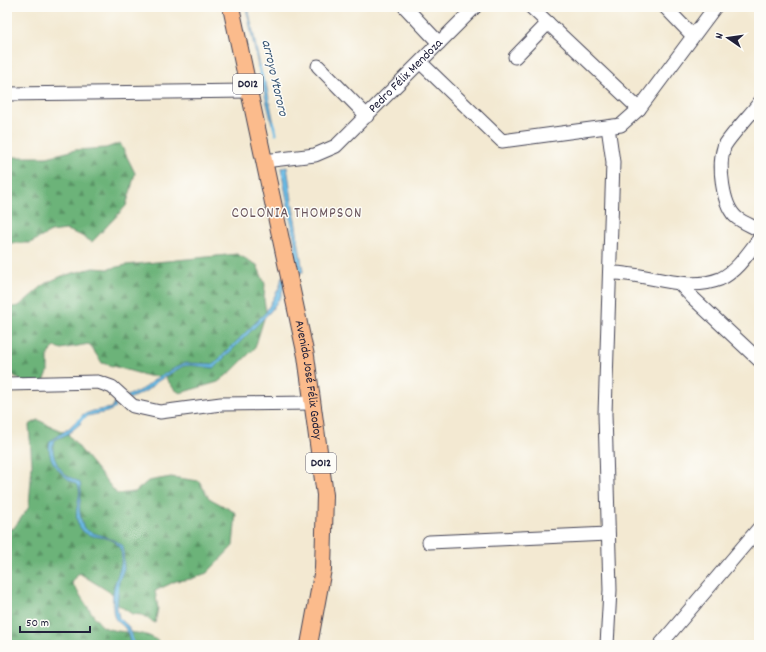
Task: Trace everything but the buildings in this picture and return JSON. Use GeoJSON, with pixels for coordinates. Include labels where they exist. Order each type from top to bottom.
{"type":"FeatureCollection","features":[{"type":"Feature","properties":{"kind":"main road","name":"D012"},"geometry":{"type":"LineString","coordinates":[[231,7],[264,161]]}},
{"type":"Feature","properties":{"kind":"main road","name":"Avenida José Félix Godoy"},"geometry":{"type":"LineString","coordinates":[[264,161],[306,356],[325,502],[323,569],[309,645]]}},
{"type":"Feature","properties":{"kind":"street"},"geometry":{"type":"LineString","coordinates":[[405,7],[439,43]]}},
{"type":"Feature","properties":{"kind":"street","name":"Pedro Félix Mendoza"},"geometry":{"type":"LineString","coordinates":[[264,161],[316,155],[336,146],[475,7]]}},
{"type":"Feature","properties":{"kind":"street"},"geometry":{"type":"LineString","coordinates":[[531,7],[639,109]]}},
{"type":"Feature","properties":{"kind":"street"},"geometry":{"type":"LineString","coordinates":[[664,7],[693,36]]}},
{"type":"Feature","properties":{"kind":"street"},"geometry":{"type":"LineString","coordinates":[[420,62],[502,141],[621,125],[639,109],[715,7]]}},
{"type":"Feature","properties":{"kind":"street"},"geometry":{"type":"LineString","coordinates":[[515,57],[548,23]]}},
{"type":"Feature","properties":{"kind":"street"},"geometry":{"type":"LineString","coordinates":[[318,66],[366,116]]}},
{"type":"Feature","properties":{"kind":"street"},"geometry":{"type":"LineString","coordinates":[[7,94],[249,91]]}},
{"type":"Feature","properties":{"kind":"street"},"geometry":{"type":"LineString","coordinates":[[759,103],[724,147],[722,161],[723,191],[728,206],[736,217],[759,230]]}},
{"type":"Feature","properties":{"kind":"street"},"geometry":{"type":"LineString","coordinates":[[607,645],[610,590],[605,414],[613,162],[608,127]]}},
{"type":"Feature","properties":{"kind":"street"},"geometry":{"type":"LineString","coordinates":[[610,273],[628,274],[679,283],[702,283],[720,279],[744,258],[759,239]]}},
{"type":"Feature","properties":{"kind":"street"},"geometry":{"type":"LineString","coordinates":[[679,283],[759,360]]}},
{"type":"Feature","properties":{"kind":"street"},"geometry":{"type":"LineString","coordinates":[[7,384],[98,382],[112,387],[133,406],[160,412],[221,404],[313,403]]}},
{"type":"Feature","properties":{"kind":"street"},"geometry":{"type":"LineString","coordinates":[[660,645],[759,528]]}},
{"type":"Feature","properties":{"kind":"street"},"geometry":{"type":"LineString","coordinates":[[429,542],[608,534]]}},
{"type":"Feature","properties":{"kind":"green space"},"geometry":{"type":"Polygon","coordinates":[[[120,143],[135,173],[131,189],[126,206],[92,242],[80,235],[66,230],[51,232],[30,243],[7,243],[7,157],[47,157],[75,150],[106,148],[120,143]]]}},
{"type":"Feature","properties":{"kind":"green space"},"geometry":{"type":"Polygon","coordinates":[[[237,254],[257,265],[265,284],[264,300],[266,312],[255,348],[232,371],[218,382],[180,393],[174,389],[165,377],[148,376],[102,363],[89,344],[61,349],[55,347],[48,354],[48,372],[41,388],[25,384],[13,375],[7,356],[7,308],[19,306],[46,283],[62,276],[93,268],[108,269],[126,265],[237,254]]]}},
{"type":"Feature","properties":{"kind":"green space"},"geometry":{"type":"Polygon","coordinates":[[[38,420],[68,434],[117,494],[135,492],[148,481],[171,477],[199,481],[209,498],[236,513],[233,546],[207,573],[191,579],[176,581],[155,591],[158,608],[155,623],[142,615],[132,614],[114,602],[116,596],[79,573],[72,583],[101,625],[111,630],[149,636],[156,639],[162,645],[7,645],[7,528],[13,529],[29,507],[32,464],[29,425],[38,420]]]}},
{"type":"Feature","properties":{"kind":"water"},"geometry":{"type":"Polygon","coordinates":[[[246,7],[248,7],[261,71],[259,71],[246,7]]]}},
{"type":"Feature","properties":{"kind":"water"},"geometry":{"type":"Polygon","coordinates":[[[262,83],[266,83],[274,124],[272,124],[262,83]]]}},
{"type":"Feature","properties":{"kind":"water"},"geometry":{"type":"Polygon","coordinates":[[[287,167],[303,272],[298,273],[293,249],[296,248],[281,168],[287,167]]]}},
{"type":"Feature","properties":{"kind":"water"},"geometry":{"type":"Polygon","coordinates":[[[282,276],[285,283],[281,296],[270,312],[214,368],[191,365],[183,366],[158,381],[146,391],[129,399],[127,396],[143,389],[157,378],[184,363],[214,364],[266,312],[280,286],[282,276]]]}},
{"type":"Feature","properties":{"kind":"water"},"geometry":{"type":"Polygon","coordinates":[[[115,402],[116,408],[107,412],[84,418],[82,415],[93,411],[112,408],[115,402]]]}},
{"type":"Feature","properties":{"kind":"water"},"geometry":{"type":"Polygon","coordinates":[[[77,420],[81,423],[68,434],[54,440],[54,455],[61,470],[69,477],[80,483],[80,510],[84,528],[90,532],[113,540],[123,546],[124,569],[119,581],[117,608],[119,618],[128,626],[135,645],[131,645],[125,628],[115,619],[114,613],[113,592],[122,560],[120,549],[114,541],[90,535],[82,530],[78,524],[77,518],[79,494],[78,486],[69,480],[56,467],[49,452],[50,441],[68,429],[77,420]]]}},
{"type":"Feature","properties":{"kind":"waterway","name":"arroyo Ytororo"},"geometry":{"type":"LineString","coordinates":[[259,67],[264,85]]}},
{"type":"Feature","properties":{"kind":"waterway","name":"arroyo Ytororo"},"geometry":{"type":"LineString","coordinates":[[273,122],[276,134]]}},
{"type":"Feature","properties":{"kind":"waterway","name":"arroyo Ytororo"},"geometry":{"type":"LineString","coordinates":[[76,423],[86,415]]}},
{"type":"Feature","properties":{"kind":"district","name":"COLONIA THOMPSON"},"geometry":{"type":"Point","coordinates":[297,214]}}]}
